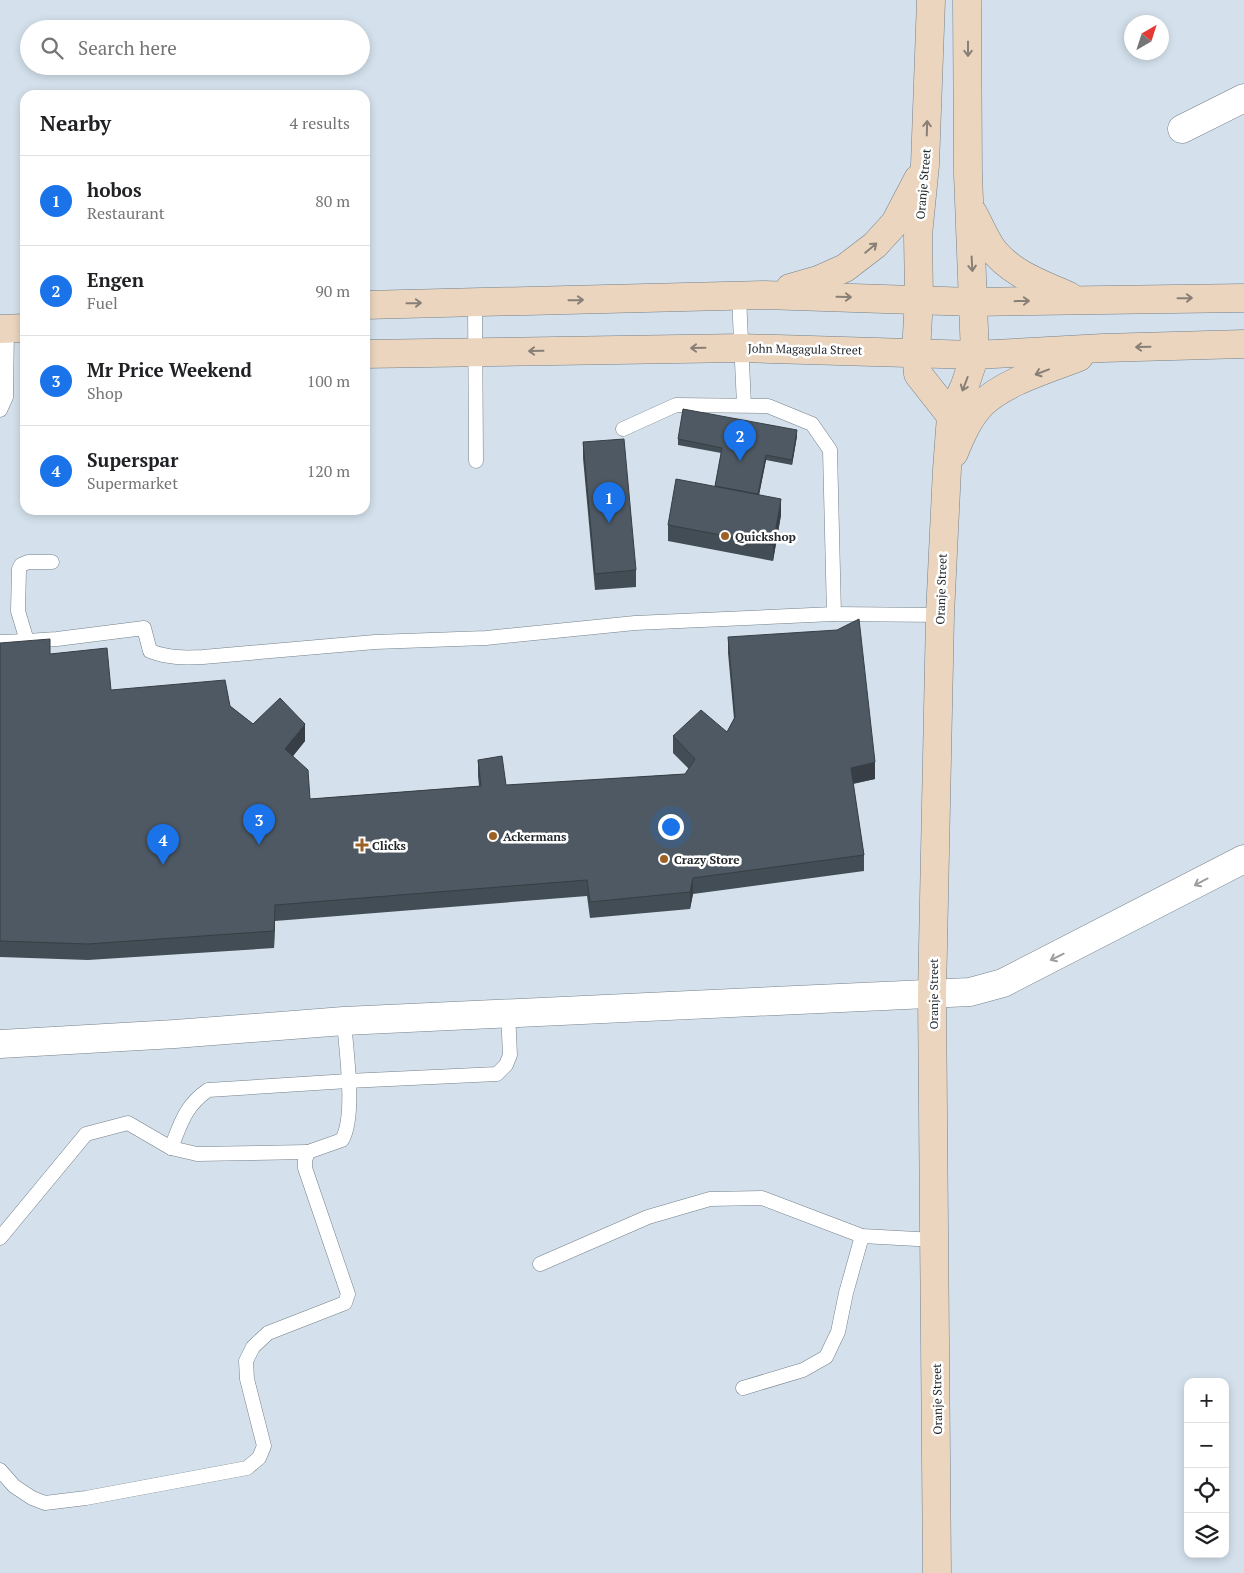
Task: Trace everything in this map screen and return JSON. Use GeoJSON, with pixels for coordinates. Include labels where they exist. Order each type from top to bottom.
{"type":"FeatureCollection","features":[{"type":"Feature","properties":{"kind":"street","name":"Oranje Street"},"geometry":{"type":"LineString","coordinates":[[931,0],[925,165],[918,235],[919,299],[916,352],[918,374],[951,416]]}},
{"type":"Feature","properties":{"kind":"street","name":"Oranje Street"},"geometry":{"type":"LineString","coordinates":[[938,1573],[932,995],[940,615],[947,469],[951,416],[965,385],[974,355],[974,302],[969,205],[968,0]]}},
{"type":"Feature","properties":{"kind":"street"},"geometry":{"type":"LineString","coordinates":[[1182,129],[1244,98]]}},
{"type":"Feature","properties":{"kind":"street"},"geometry":{"type":"LineString","coordinates":[[751,296],[818,280],[845,268],[875,245],[895,224],[925,165]]}},
{"type":"Feature","properties":{"kind":"street"},"geometry":{"type":"LineString","coordinates":[[969,205],[992,248],[1013,269],[1028,278],[1078,300]]}},
{"type":"Feature","properties":{"kind":"street"},"geometry":{"type":"LineString","coordinates":[[370,304],[751,296],[919,299],[974,302],[1244,298]]}},
{"type":"Feature","properties":{"kind":"street","name":"John Magagula Street"},"geometry":{"type":"LineString","coordinates":[[370,354],[741,348],[974,355],[1103,348],[1244,344]]}},
{"type":"Feature","properties":{"kind":"street"},"geometry":{"type":"LineString","coordinates":[[947,469],[966,425],[981,405],[997,393],[1022,379],[1103,348]]}},
{"type":"Feature","properties":{"kind":"street"},"geometry":{"type":"LineString","coordinates":[[0,1044],[508,1012],[970,992],[1003,983],[1244,859]]}},
{"type":"Feature","properties":{"kind":"lane"},"geometry":{"type":"LineString","coordinates":[[744,405],[741,348],[751,296]]}},
{"type":"Feature","properties":{"kind":"lane"},"geometry":{"type":"LineString","coordinates":[[475,302],[476,461]]}},
{"type":"Feature","properties":{"kind":"lane"},"geometry":{"type":"LineString","coordinates":[[0,410],[6,397],[11,328]]}},
{"type":"Feature","properties":{"kind":"lane"},"geometry":{"type":"LineString","coordinates":[[623,429],[676,405],[768,406],[812,424],[830,450],[834,614]]}},
{"type":"Feature","properties":{"kind":"lane"},"geometry":{"type":"LineString","coordinates":[[27,641],[18,615],[19,569],[24,563],[28,562],[52,562]]}},
{"type":"Feature","properties":{"kind":"lane"},"geometry":{"type":"LineString","coordinates":[[0,642],[57,639],[144,628],[150,651],[163,656],[203,657],[375,642],[486,638],[635,623],[834,614],[940,615]]}},
{"type":"Feature","properties":{"kind":"lane"},"geometry":{"type":"LineString","coordinates":[[171,1148],[188,1108],[208,1090],[497,1074],[506,1065],[510,1055],[508,1012]]}},
{"type":"Feature","properties":{"kind":"lane"},"geometry":{"type":"LineString","coordinates":[[0,1238],[86,1134],[128,1123],[171,1148],[197,1154],[308,1152],[342,1140],[347,1132],[350,1112],[344,1021]]}},
{"type":"Feature","properties":{"kind":"lane"},"geometry":{"type":"LineString","coordinates":[[0,1470],[14,1486],[32,1498],[45,1503],[86,1498],[247,1468],[259,1458],[264,1446],[247,1379],[246,1361],[253,1347],[268,1333],[345,1303],[348,1294],[305,1168],[308,1152]]}},
{"type":"Feature","properties":{"kind":"lane"},"geometry":{"type":"LineString","coordinates":[[540,1264],[648,1217],[710,1199],[762,1198],[862,1236],[935,1240]]}},
{"type":"Feature","properties":{"kind":"lane"},"geometry":{"type":"LineString","coordinates":[[743,1388],[803,1370],[826,1357],[838,1332],[846,1293],[862,1236]]}},
{"type":"Feature","properties":{"kind":"building"},"geometry":{"type":"Polygon","coordinates":[[[683,409],[797,430],[792,460],[766,455],[758,494],[715,486],[722,448],[678,439],[683,409]]]}},
{"type":"Feature","properties":{"kind":"building"},"geometry":{"type":"Polygon","coordinates":[[[624,439],[636,570],[595,574],[583,442],[624,439]]]}},
{"type":"Feature","properties":{"kind":"building"},"geometry":{"type":"Polygon","coordinates":[[[676,479],[781,499],[773,545],[668,525],[676,479]]]}},
{"type":"Feature","properties":{"kind":"building"},"geometry":{"type":"Polygon","coordinates":[[[859,619],[875,762],[851,768],[864,855],[693,878],[690,892],[590,902],[587,880],[275,905],[274,931],[88,944],[0,941],[0,643],[50,639],[50,654],[107,648],[111,690],[225,680],[230,706],[253,724],[280,698],[305,724],[285,749],[308,770],[310,799],[481,786],[478,760],[502,756],[506,785],[685,774],[695,759],[673,736],[701,710],[727,732],[735,717],[728,637],[837,630],[859,619]]]}},
{"type":"Feature","properties":{"kind":"place","name":"Engen"},"geometry":{"type":"Point","coordinates":[740,461]}},
{"type":"Feature","properties":{"kind":"place","name":"hobos"},"geometry":{"type":"Point","coordinates":[609,523]}},
{"type":"Feature","properties":{"kind":"place","name":"Quickshop"},"geometry":{"type":"Point","coordinates":[725,536]}},
{"type":"Feature","properties":{"kind":"place","name":"Ackermans"},"geometry":{"type":"Point","coordinates":[493,836]}},
{"type":"Feature","properties":{"kind":"place","name":"Mr Price Weekend"},"geometry":{"type":"Point","coordinates":[259,845]}},
{"type":"Feature","properties":{"kind":"place","name":"Clicks"},"geometry":{"type":"Point","coordinates":[362,845]}},
{"type":"Feature","properties":{"kind":"place","name":"Crazy Store"},"geometry":{"type":"Point","coordinates":[664,859]}},
{"type":"Feature","properties":{"kind":"place","name":"Superspar"},"geometry":{"type":"Point","coordinates":[163,865]}}]}
